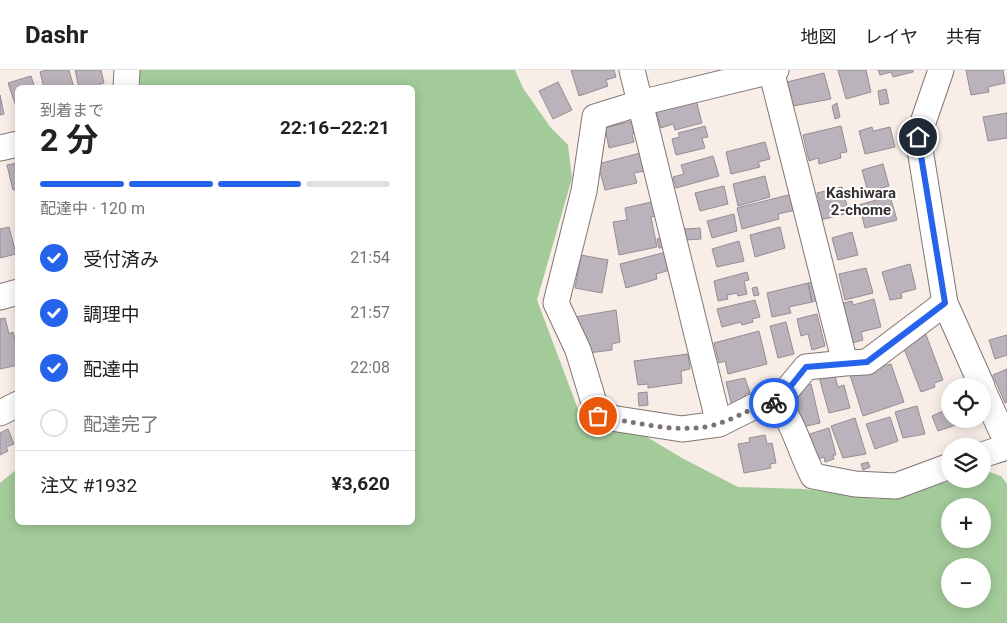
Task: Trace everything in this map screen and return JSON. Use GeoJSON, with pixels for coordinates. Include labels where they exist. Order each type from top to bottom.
{"type":"FeatureCollection","features":[{"type":"Feature","properties":{"kind":"street"},"geometry":{"type":"LineString","coordinates":[[126,85],[127,70]]}},
{"type":"Feature","properties":{"kind":"street"},"geometry":{"type":"LineString","coordinates":[[632,70],[719,424]]}},
{"type":"Feature","properties":{"kind":"street"},"geometry":{"type":"LineString","coordinates":[[846,363],[773,70],[640,103],[595,117],[584,191],[556,304],[578,350],[598,416],[682,429],[719,424],[754,407],[778,402],[806,367],[867,362],[945,303]]}},
{"type":"Feature","properties":{"kind":"street"},"geometry":{"type":"LineString","coordinates":[[941,70],[918,137],[945,303],[978,378]]}},
{"type":"Feature","properties":{"kind":"street"},"geometry":{"type":"LineString","coordinates":[[0,148],[15,145]]}},
{"type":"Feature","properties":{"kind":"street"},"geometry":{"type":"LineString","coordinates":[[0,297],[15,293]]}},
{"type":"Feature","properties":{"kind":"street"},"geometry":{"type":"LineString","coordinates":[[778,402],[789,418],[803,458],[813,476],[855,484],[896,486],[941,469]]}},
{"type":"Feature","properties":{"kind":"street"},"geometry":{"type":"LineString","coordinates":[[0,413],[15,406]]}},
{"type":"Feature","properties":{"kind":"street"},"geometry":{"type":"LineString","coordinates":[[991,407],[1007,443]]}},
{"type":"Feature","properties":{"kind":"street"},"geometry":{"type":"LineString","coordinates":[[991,452],[1007,447]]}},
{"type":"Feature","properties":{"kind":"green space"},"geometry":{"type":"Polygon","coordinates":[[[140,70],[515,70],[523,88],[551,128],[568,145],[572,178],[537,300],[578,409],[642,434],[682,458],[738,487],[805,489],[878,499],[941,484],[941,488],[991,488],[991,472],[1001,476],[1007,484],[1007,623],[0,623],[0,483],[15,471],[15,525],[415,525],[415,85],[140,85],[140,70]]]}},
{"type":"Feature","properties":{"kind":"building"},"geometry":{"type":"Polygon","coordinates":[[[46,70],[69,70],[73,85],[43,85],[40,72],[46,70]]]}},
{"type":"Feature","properties":{"kind":"building"},"geometry":{"type":"Polygon","coordinates":[[[75,70],[101,70],[104,83],[100,85],[78,85],[75,70]]]}},
{"type":"Feature","properties":{"kind":"building"},"geometry":{"type":"Polygon","coordinates":[[[571,70],[614,70],[616,77],[606,80],[608,86],[579,96],[571,70]]]}},
{"type":"Feature","properties":{"kind":"building"},"geometry":{"type":"Polygon","coordinates":[[[838,70],[866,70],[871,92],[846,99],[838,70]]]}},
{"type":"Feature","properties":{"kind":"building"},"geometry":{"type":"Polygon","coordinates":[[[878,70],[913,70],[913,72],[893,77],[891,72],[880,75],[878,70]]]}},
{"type":"Feature","properties":{"kind":"building"},"geometry":{"type":"Polygon","coordinates":[[[966,70],[1003,70],[1005,83],[988,87],[989,92],[971,95],[966,70]]]}},
{"type":"Feature","properties":{"kind":"building"},"geometry":{"type":"Polygon","coordinates":[[[824,73],[831,99],[793,106],[787,82],[824,73]]]}},
{"type":"Feature","properties":{"kind":"building"},"geometry":{"type":"Polygon","coordinates":[[[31,76],[34,85],[15,85],[15,103],[8,83],[31,76]]]}},
{"type":"Feature","properties":{"kind":"building"},"geometry":{"type":"Polygon","coordinates":[[[558,82],[572,110],[553,119],[539,91],[558,82]]]}},
{"type":"Feature","properties":{"kind":"building"},"geometry":{"type":"Polygon","coordinates":[[[886,89],[889,103],[880,105],[878,91],[886,89]]]}},
{"type":"Feature","properties":{"kind":"building"},"geometry":{"type":"Polygon","coordinates":[[[0,95],[4,114],[0,115],[0,95]]]}},
{"type":"Feature","properties":{"kind":"building"},"geometry":{"type":"Polygon","coordinates":[[[696,100],[702,123],[675,130],[673,124],[661,128],[656,111],[696,100]]]}},
{"type":"Feature","properties":{"kind":"building"},"geometry":{"type":"Polygon","coordinates":[[[837,103],[840,117],[835,119],[832,106],[837,103]]]}},
{"type":"Feature","properties":{"kind":"building"},"geometry":{"type":"Polygon","coordinates":[[[1007,113],[1007,138],[988,141],[983,117],[1007,113]]]}},
{"type":"Feature","properties":{"kind":"building"},"geometry":{"type":"Polygon","coordinates":[[[636,120],[639,132],[632,134],[634,142],[609,148],[605,128],[636,120]]]}},
{"type":"Feature","properties":{"kind":"building"},"geometry":{"type":"Polygon","coordinates":[[[705,126],[708,137],[702,138],[705,148],[676,155],[672,139],[680,137],[678,133],[705,126]]]}},
{"type":"Feature","properties":{"kind":"building"},"geometry":{"type":"Polygon","coordinates":[[[841,126],[847,152],[840,153],[841,158],[819,164],[818,158],[809,161],[803,135],[841,126]]]}},
{"type":"Feature","properties":{"kind":"building"},"geometry":{"type":"Polygon","coordinates":[[[872,127],[873,131],[890,127],[895,147],[865,154],[859,131],[872,127]]]}},
{"type":"Feature","properties":{"kind":"building"},"geometry":{"type":"Polygon","coordinates":[[[765,142],[770,159],[758,162],[760,167],[731,174],[726,152],[765,142]]]}},
{"type":"Feature","properties":{"kind":"building"},"geometry":{"type":"Polygon","coordinates":[[[640,153],[644,171],[634,173],[637,183],[605,190],[598,164],[640,153]]]}},
{"type":"Feature","properties":{"kind":"building"},"geometry":{"type":"Polygon","coordinates":[[[713,156],[719,176],[676,188],[673,177],[684,174],[681,165],[713,156]]]}},
{"type":"Feature","properties":{"kind":"building"},"geometry":{"type":"Polygon","coordinates":[[[15,164],[15,190],[13,190],[7,165],[15,164]]]}},
{"type":"Feature","properties":{"kind":"building"},"geometry":{"type":"Polygon","coordinates":[[[883,164],[889,186],[868,192],[862,170],[883,164]]]}},
{"type":"Feature","properties":{"kind":"building"},"geometry":{"type":"Polygon","coordinates":[[[765,176],[770,197],[738,206],[733,184],[765,176]]]}},
{"type":"Feature","properties":{"kind":"building"},"geometry":{"type":"Polygon","coordinates":[[[724,186],[728,204],[700,211],[695,193],[724,186]]]}},
{"type":"Feature","properties":{"kind":"building"},"geometry":{"type":"Polygon","coordinates":[[[842,187],[849,213],[820,220],[815,202],[819,200],[817,193],[842,187]]]}},
{"type":"Feature","properties":{"kind":"building"},"geometry":{"type":"Polygon","coordinates":[[[792,194],[796,210],[778,214],[779,219],[742,229],[737,208],[792,194]]]}},
{"type":"Feature","properties":{"kind":"building"},"geometry":{"type":"Polygon","coordinates":[[[890,196],[897,220],[865,228],[859,205],[890,196]]]}},
{"type":"Feature","properties":{"kind":"building"},"geometry":{"type":"Polygon","coordinates":[[[660,200],[662,214],[651,217],[657,247],[619,255],[613,222],[627,220],[625,208],[660,200]]]}},
{"type":"Feature","properties":{"kind":"building"},"geometry":{"type":"Polygon","coordinates":[[[734,214],[737,231],[712,238],[707,221],[734,214]]]}},
{"type":"Feature","properties":{"kind":"building"},"geometry":{"type":"Polygon","coordinates":[[[9,227],[15,254],[0,258],[0,229],[9,227]]]}},
{"type":"Feature","properties":{"kind":"building"},"geometry":{"type":"Polygon","coordinates":[[[780,227],[785,248],[755,257],[750,235],[780,227]]]}},
{"type":"Feature","properties":{"kind":"building"},"geometry":{"type":"Polygon","coordinates":[[[700,228],[701,239],[686,240],[685,229],[700,228]]]}},
{"type":"Feature","properties":{"kind":"building"},"geometry":{"type":"Polygon","coordinates":[[[852,232],[858,255],[838,260],[832,238],[852,232]]]}},
{"type":"Feature","properties":{"kind":"building"},"geometry":{"type":"Polygon","coordinates":[[[665,237],[668,247],[659,248],[657,239],[665,237]]]}},
{"type":"Feature","properties":{"kind":"building"},"geometry":{"type":"Polygon","coordinates":[[[739,241],[744,261],[717,267],[712,249],[739,241]]]}},
{"type":"Feature","properties":{"kind":"building"},"geometry":{"type":"Polygon","coordinates":[[[666,252],[670,270],[656,274],[657,279],[626,288],[620,264],[666,252]]]}},
{"type":"Feature","properties":{"kind":"building"},"geometry":{"type":"Polygon","coordinates":[[[581,255],[608,260],[602,293],[575,288],[581,255]]]}},
{"type":"Feature","properties":{"kind":"building"},"geometry":{"type":"Polygon","coordinates":[[[910,264],[916,289],[901,293],[902,298],[890,300],[882,272],[910,264]]]}},
{"type":"Feature","properties":{"kind":"building"},"geometry":{"type":"Polygon","coordinates":[[[866,268],[873,293],[845,300],[839,274],[866,268]]]}},
{"type":"Feature","properties":{"kind":"building"},"geometry":{"type":"Polygon","coordinates":[[[747,272],[749,280],[744,281],[747,294],[738,296],[737,293],[727,295],[728,299],[718,301],[714,281],[747,272]]]}},
{"type":"Feature","properties":{"kind":"building"},"geometry":{"type":"Polygon","coordinates":[[[814,282],[818,300],[812,302],[808,283],[814,282]]]}},
{"type":"Feature","properties":{"kind":"building"},"geometry":{"type":"Polygon","coordinates":[[[808,283],[812,302],[789,307],[791,313],[772,317],[767,293],[808,283]]]}},
{"type":"Feature","properties":{"kind":"building"},"geometry":{"type":"Polygon","coordinates":[[[757,287],[759,295],[754,296],[752,288],[757,287]]]}},
{"type":"Feature","properties":{"kind":"building"},"geometry":{"type":"Polygon","coordinates":[[[874,299],[881,327],[861,332],[863,340],[849,344],[839,304],[852,301],[853,305],[874,299]]]}},
{"type":"Feature","properties":{"kind":"building"},"geometry":{"type":"Polygon","coordinates":[[[755,300],[760,317],[752,319],[753,322],[742,325],[741,322],[722,327],[717,309],[755,300]]]}},
{"type":"Feature","properties":{"kind":"building"},"geometry":{"type":"Polygon","coordinates":[[[616,310],[620,342],[612,344],[612,350],[588,353],[575,317],[616,310]]]}},
{"type":"Feature","properties":{"kind":"building"},"geometry":{"type":"Polygon","coordinates":[[[817,314],[825,346],[812,350],[808,334],[801,336],[797,319],[817,314]]]}},
{"type":"Feature","properties":{"kind":"building"},"geometry":{"type":"Polygon","coordinates":[[[5,318],[9,334],[13,332],[15,339],[15,366],[0,369],[0,319],[5,318]]]}},
{"type":"Feature","properties":{"kind":"building"},"geometry":{"type":"Polygon","coordinates":[[[786,322],[794,354],[778,358],[770,326],[786,322]]]}},
{"type":"Feature","properties":{"kind":"building"},"geometry":{"type":"Polygon","coordinates":[[[759,331],[767,364],[728,374],[725,361],[719,363],[714,343],[759,331]]]}},
{"type":"Feature","properties":{"kind":"building"},"geometry":{"type":"Polygon","coordinates":[[[925,332],[942,378],[941,381],[934,383],[935,387],[921,392],[903,346],[925,332]]]}},
{"type":"Feature","properties":{"kind":"building"},"geometry":{"type":"Polygon","coordinates":[[[1007,335],[1007,355],[995,359],[989,340],[1007,335]]]}},
{"type":"Feature","properties":{"kind":"building"},"geometry":{"type":"Polygon","coordinates":[[[688,354],[690,369],[681,371],[682,383],[648,388],[648,384],[638,385],[634,361],[688,354]]]}},
{"type":"Feature","properties":{"kind":"building"},"geometry":{"type":"Polygon","coordinates":[[[891,364],[904,402],[863,416],[850,375],[891,364]]]}},
{"type":"Feature","properties":{"kind":"building"},"geometry":{"type":"Polygon","coordinates":[[[1007,369],[1007,402],[1005,403],[993,375],[1007,369]]]}},
{"type":"Feature","properties":{"kind":"building"},"geometry":{"type":"Polygon","coordinates":[[[834,373],[838,387],[844,385],[850,408],[829,413],[819,377],[834,373]]]}},
{"type":"Feature","properties":{"kind":"building"},"geometry":{"type":"Polygon","coordinates":[[[745,378],[750,393],[745,394],[748,407],[733,411],[726,382],[745,378]]]}},
{"type":"Feature","properties":{"kind":"building"},"geometry":{"type":"Polygon","coordinates":[[[811,384],[820,423],[802,427],[793,388],[811,384]]]}},
{"type":"Feature","properties":{"kind":"building"},"geometry":{"type":"Polygon","coordinates":[[[647,392],[648,405],[639,406],[638,393],[647,392]]]}},
{"type":"Feature","properties":{"kind":"building"},"geometry":{"type":"Polygon","coordinates":[[[917,406],[925,434],[903,438],[895,412],[917,406]]]}},
{"type":"Feature","properties":{"kind":"building"},"geometry":{"type":"Polygon","coordinates":[[[941,412],[941,428],[947,428],[938,431],[932,416],[941,412]]]}},
{"type":"Feature","properties":{"kind":"building"},"geometry":{"type":"Polygon","coordinates":[[[890,417],[898,441],[875,449],[866,424],[890,417]]]}},
{"type":"Feature","properties":{"kind":"building"},"geometry":{"type":"Polygon","coordinates":[[[855,418],[866,454],[843,458],[831,426],[855,418]]]}},
{"type":"Feature","properties":{"kind":"building"},"geometry":{"type":"Polygon","coordinates":[[[829,428],[836,455],[833,455],[834,459],[825,462],[824,457],[811,462],[803,436],[829,428]]]}},
{"type":"Feature","properties":{"kind":"building"},"geometry":{"type":"Polygon","coordinates":[[[8,429],[14,444],[6,447],[8,451],[0,455],[0,433],[8,429]]]}},
{"type":"Feature","properties":{"kind":"building"},"geometry":{"type":"Polygon","coordinates":[[[765,435],[767,444],[772,443],[776,463],[770,464],[771,468],[744,473],[738,444],[750,442],[749,438],[765,435]]]}},
{"type":"Feature","properties":{"kind":"building"},"geometry":{"type":"Polygon","coordinates":[[[868,462],[870,467],[863,470],[861,464],[868,462]]]}},
{"type":"Feature","properties":{"kind":"way so far"},"geometry":{"type":"LineString","coordinates":[[598,416],[682,429],[719,424],[754,407],[774,403]]}},
{"type":"Feature","properties":{"kind":"district","name":"Kashiwara 2-chome"},"geometry":{"type":"Point","coordinates":[861,202]}},
{"type":"Feature","properties":{"kind":"route"},"geometry":{"type":"LineString","coordinates":[[774,403],[778,402],[793,380],[806,367],[867,362],[945,303],[918,137]]}}]}
